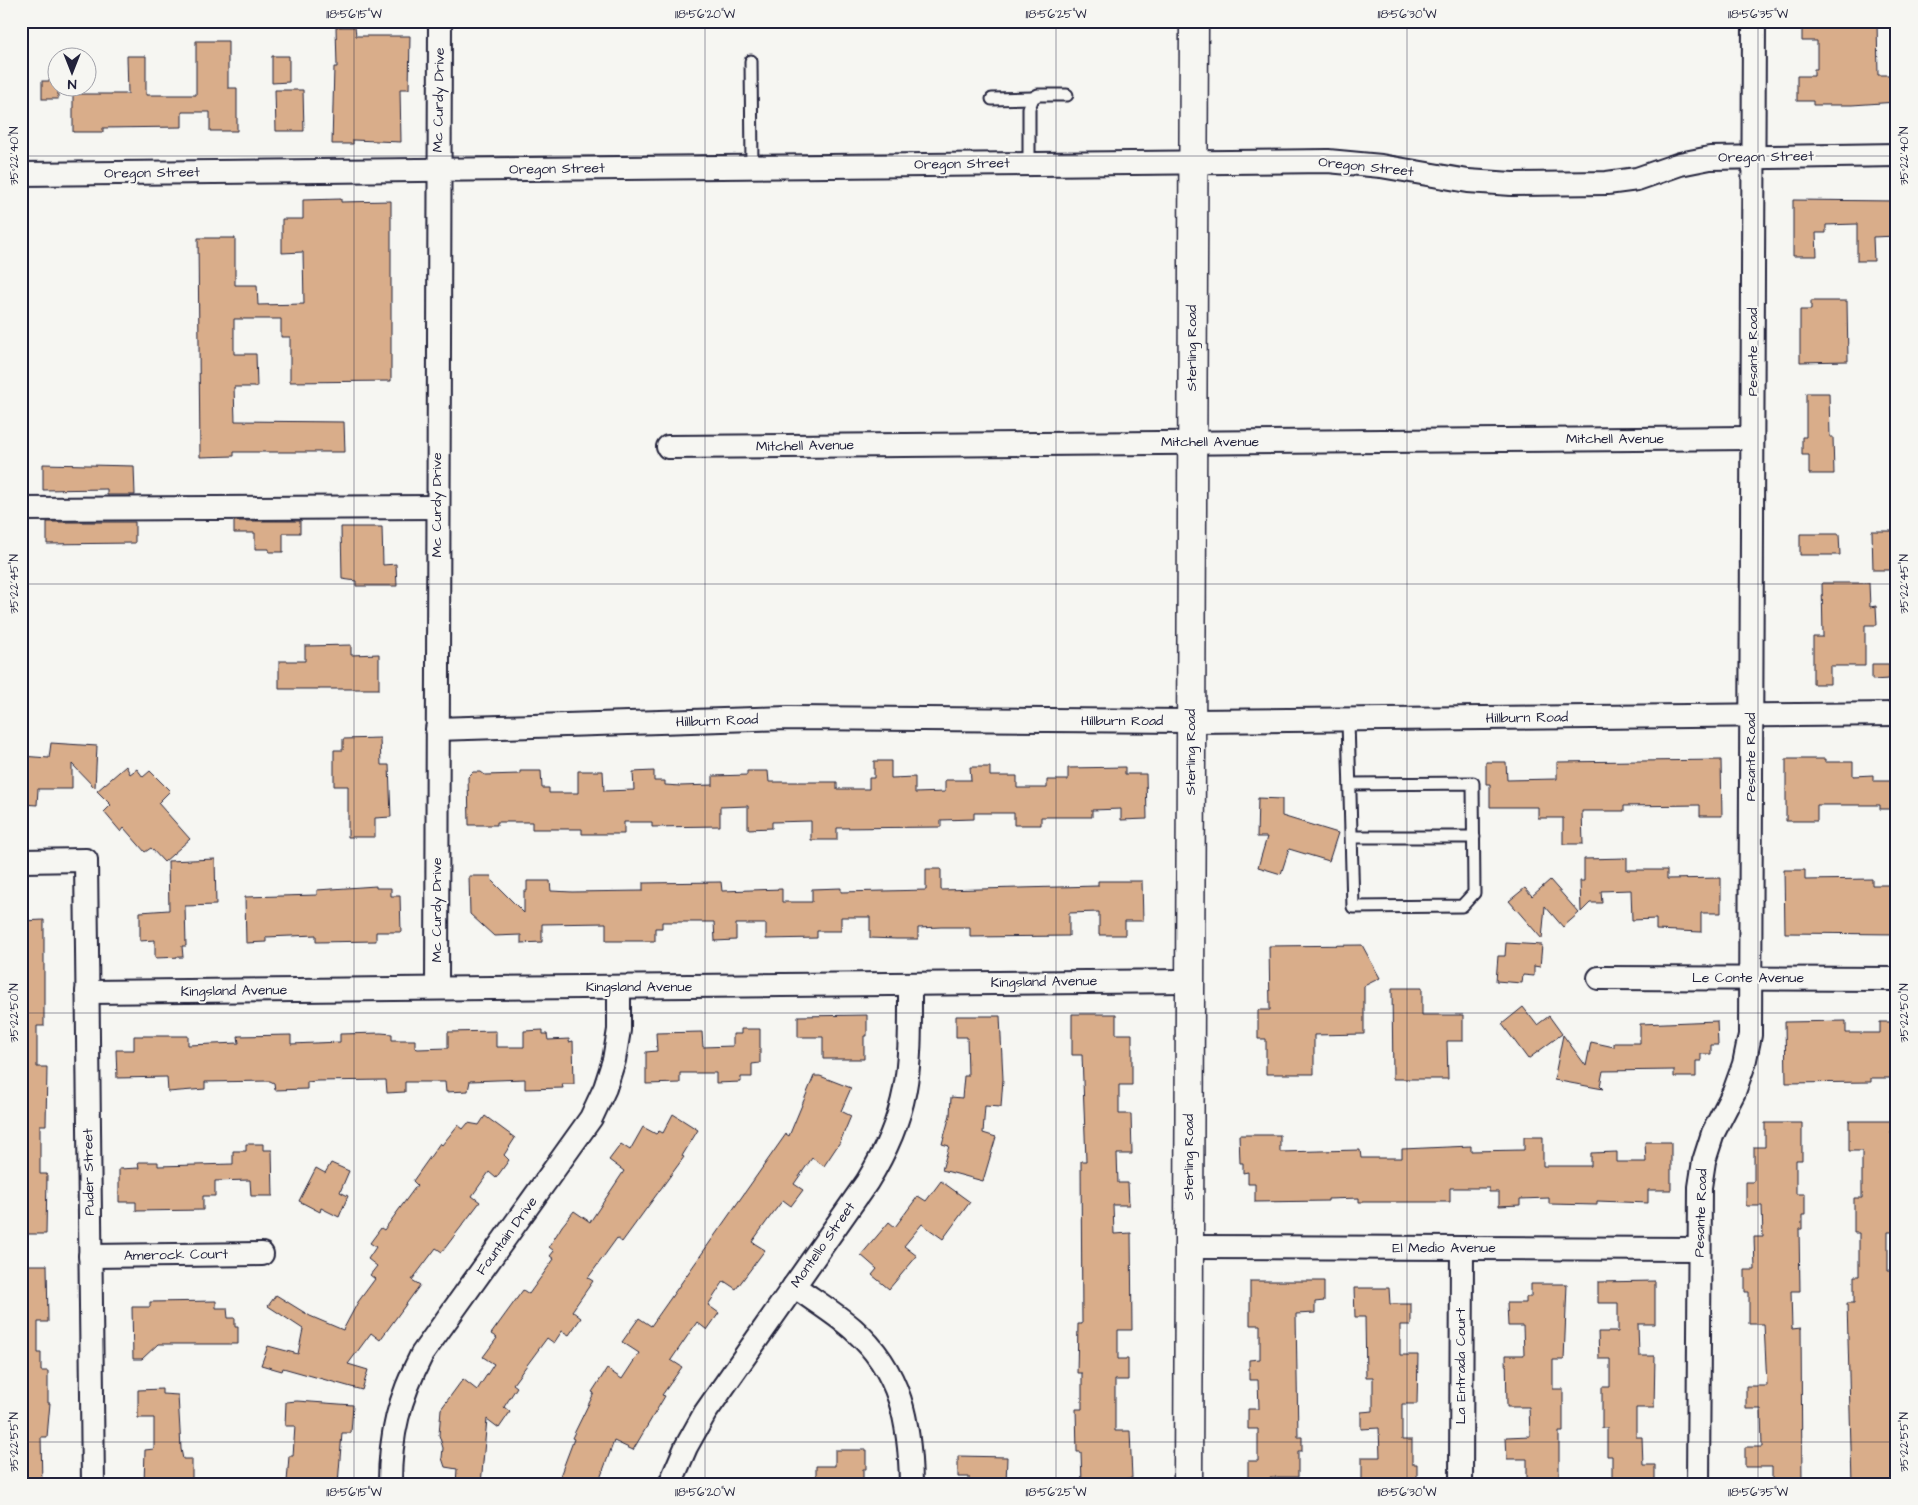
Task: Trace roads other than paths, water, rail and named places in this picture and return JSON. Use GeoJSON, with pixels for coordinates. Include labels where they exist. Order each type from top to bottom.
{"type":"FeatureCollection","features":[{"type":"Feature","properties":{"kind":"street","name":"Mc Curdy Drive"},"geometry":{"type":"LineString","coordinates":[[437,988],[438,170],[440,21]]}},
{"type":"Feature","properties":{"kind":"street","name":"Sterling Road"},"geometry":{"type":"LineString","coordinates":[[1188,1484],[1194,21]]}},
{"type":"Feature","properties":{"kind":"street","name":"Pesante Road"},"geometry":{"type":"LineString","coordinates":[[1698,1484],[1700,1187],[1704,1161],[1713,1133],[1734,1092],[1744,1064],[1750,1035],[1754,21]]}},
{"type":"Feature","properties":{"kind":"street","name":"Oregon Street"},"geometry":{"type":"LineString","coordinates":[[21,174],[1328,161],[1382,166],[1468,181],[1512,184],[1598,183],[1637,178],[1680,164],[1710,158],[1897,155]]}},
{"type":"Feature","properties":{"kind":"street","name":"Mitchell Avenue"},"geometry":{"type":"LineString","coordinates":[[668,447],[1752,438]]}},
{"type":"Feature","properties":{"kind":"street"},"geometry":{"type":"LineString","coordinates":[[21,509],[437,507]]}},
{"type":"Feature","properties":{"kind":"street","name":"Hillburn Road"},"geometry":{"type":"LineString","coordinates":[[437,729],[788,718],[1191,722],[1897,714]]}},
{"type":"Feature","properties":{"kind":"street","name":"Puder Street"},"geometry":{"type":"LineString","coordinates":[[21,861],[86,860],[93,1484]]}},
{"type":"Feature","properties":{"kind":"street","name":"Le Conte Avenue"},"geometry":{"type":"LineString","coordinates":[[1599,978],[1897,979]]}},
{"type":"Feature","properties":{"kind":"street","name":"Kingsland Avenue"},"geometry":{"type":"LineString","coordinates":[[87,992],[1190,981]]}},
{"type":"Feature","properties":{"kind":"street","name":"Montello Street"},"geometry":{"type":"LineString","coordinates":[[670,1484],[686,1447],[705,1413],[884,1155],[897,1124],[906,1092],[910,1059],[910,984]]}},
{"type":"Feature","properties":{"kind":"street","name":"Fountain Drive"},"geometry":{"type":"LineString","coordinates":[[390,1484],[392,1441],[397,1412],[407,1384],[422,1354],[579,1136],[605,1088],[614,1060],[619,1030],[619,987]]}},
{"type":"Feature","properties":{"kind":"street","name":"El Medio Avenue"},"geometry":{"type":"LineString","coordinates":[[1189,1247],[1699,1249]]}},
{"type":"Feature","properties":{"kind":"street","name":"La Entrada Court"},"geometry":{"type":"LineString","coordinates":[[1461,1484],[1462,1248]]}},
{"type":"Feature","properties":{"kind":"street","name":"Amerock Court"},"geometry":{"type":"LineString","coordinates":[[90,1256],[262,1254]]}},
{"type":"Feature","properties":{"kind":"street"},"geometry":{"type":"LineString","coordinates":[[794,1286],[853,1329],[875,1353],[890,1375],[901,1399],[908,1425],[911,1484]]}},
{"type":"Feature","properties":{"kind":"lane"},"geometry":{"type":"LineString","coordinates":[[751,61],[752,167]]}},
{"type":"Feature","properties":{"kind":"lane"},"geometry":{"type":"LineString","coordinates":[[992,99],[1033,98],[1038,95],[1067,95]]}},
{"type":"Feature","properties":{"kind":"lane"},"geometry":{"type":"LineString","coordinates":[[1029,164],[1029,108],[1033,98]]}},
{"type":"Feature","properties":{"kind":"lane"},"geometry":{"type":"LineString","coordinates":[[1348,720],[1353,907],[1462,906],[1474,893],[1474,783],[1351,784]]}},
{"type":"Feature","properties":{"kind":"lane"},"geometry":{"type":"LineString","coordinates":[[1352,837],[1474,837]]}}]}
